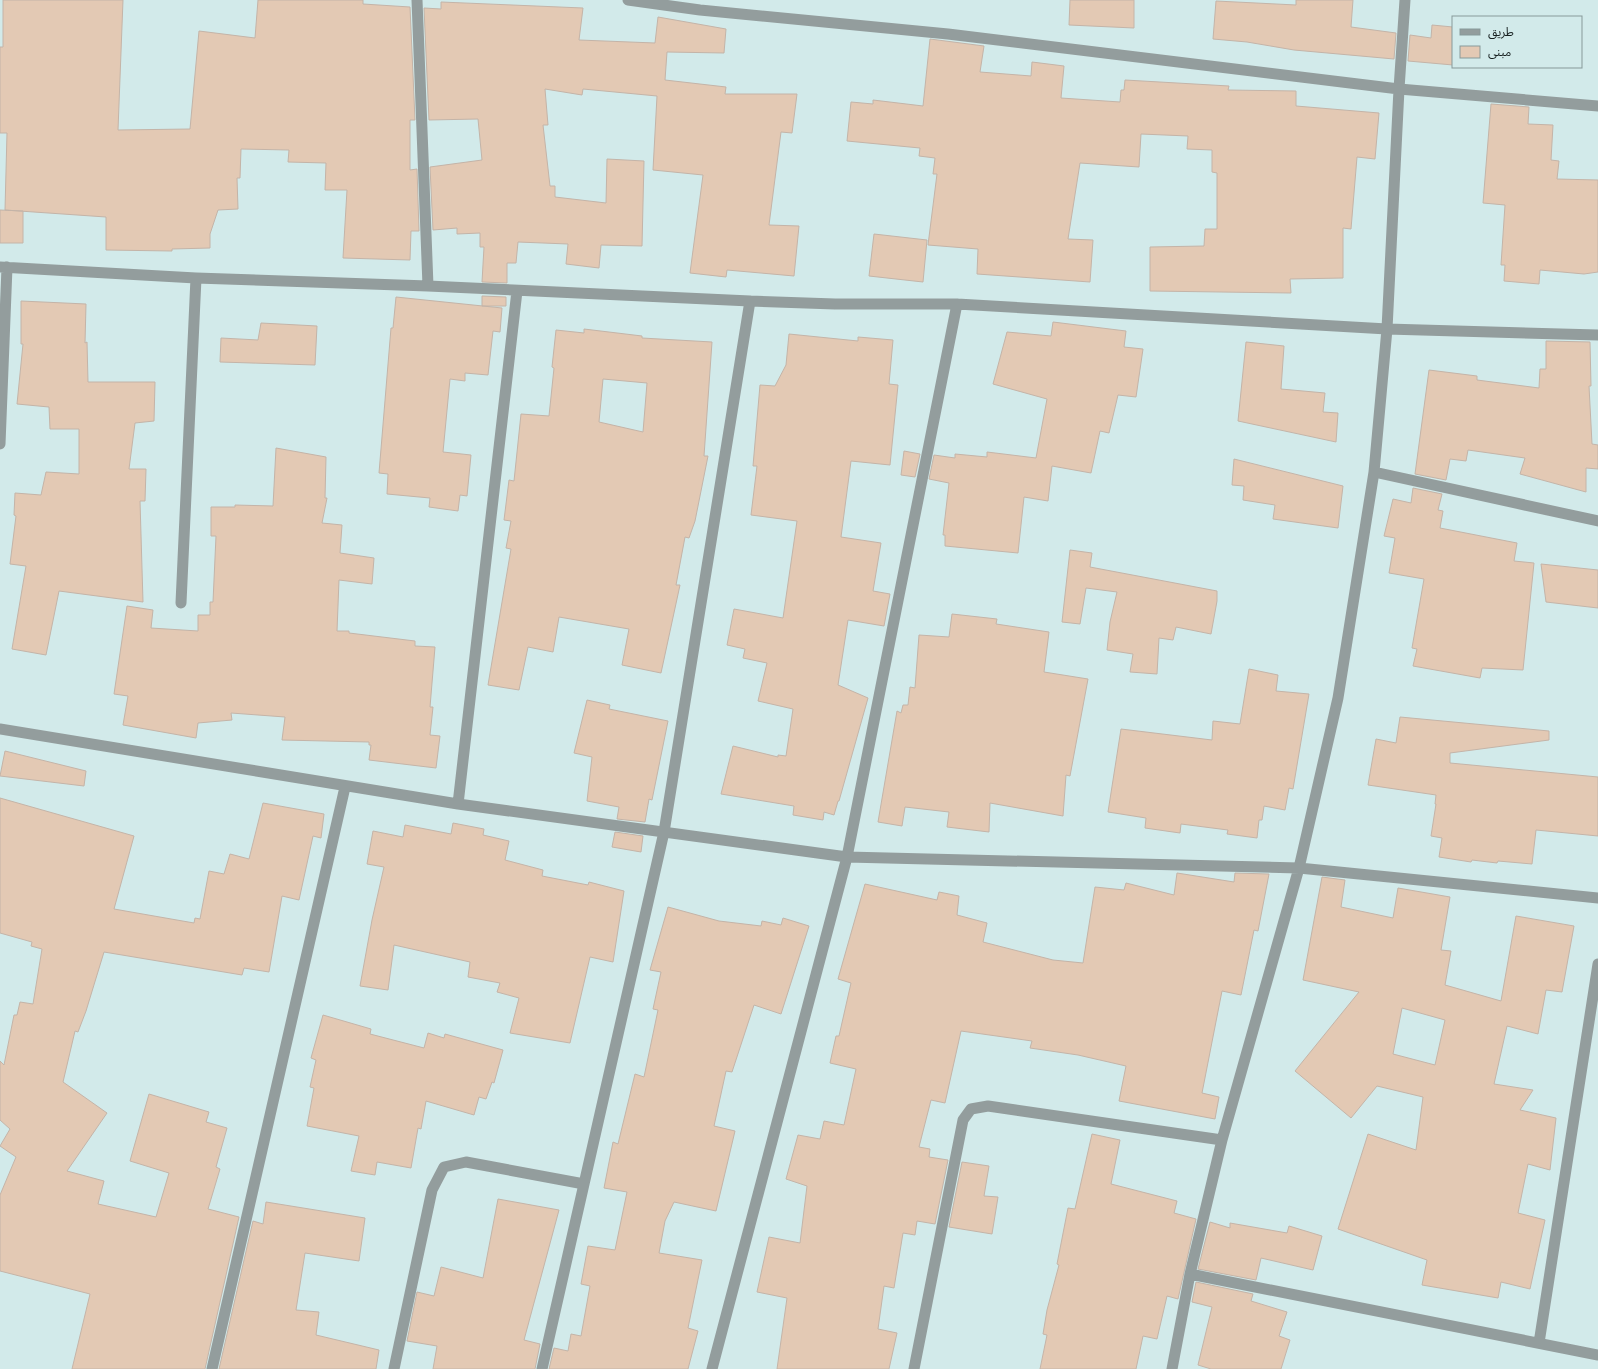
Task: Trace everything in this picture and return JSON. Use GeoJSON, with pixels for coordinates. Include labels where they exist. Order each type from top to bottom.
{"type":"FeatureCollection","features":[{"type":"Feature","properties":{"kind":"street"},"geometry":{"type":"LineString","coordinates":[[417,0],[428,286]]}},
{"type":"Feature","properties":{"kind":"street"},"geometry":{"type":"LineString","coordinates":[[628,0],[701,5],[1399,89],[1598,106]]}},
{"type":"Feature","properties":{"kind":"street"},"geometry":{"type":"LineString","coordinates":[[1172,1369],[1190,1274],[1222,1140],[1300,868],[1338,698],[1374,472],[1387,329],[1405,0]]}},
{"type":"Feature","properties":{"kind":"street"},"geometry":{"type":"LineString","coordinates":[[0,444],[4,267],[196,278],[428,286],[750,301],[835,304],[958,304],[1387,329],[1598,335]]}},
{"type":"Feature","properties":{"kind":"street"},"geometry":{"type":"LineString","coordinates":[[181,603],[196,278]]}},
{"type":"Feature","properties":{"kind":"street"},"geometry":{"type":"LineString","coordinates":[[458,804],[517,291]]}},
{"type":"Feature","properties":{"kind":"street"},"geometry":{"type":"LineString","coordinates":[[542,1369],[664,832],[750,301]]}},
{"type":"Feature","properties":{"kind":"street"},"geometry":{"type":"LineString","coordinates":[[712,1369],[847,857],[958,304]]}},
{"type":"Feature","properties":{"kind":"street"},"geometry":{"type":"LineString","coordinates":[[1374,472],[1598,521]]}},
{"type":"Feature","properties":{"kind":"street"},"geometry":{"type":"LineString","coordinates":[[0,729],[345,787],[458,804],[847,857],[1300,868],[1598,898]]}},
{"type":"Feature","properties":{"kind":"street"},"geometry":{"type":"LineString","coordinates":[[212,1369],[345,787]]}},
{"type":"Feature","properties":{"kind":"street"},"geometry":{"type":"LineString","coordinates":[[1539,1343],[1598,964]]}},
{"type":"Feature","properties":{"kind":"street"},"geometry":{"type":"LineString","coordinates":[[914,1369],[963,1120],[971,1109],[988,1106],[1222,1140]]}},
{"type":"Feature","properties":{"kind":"street"},"geometry":{"type":"LineString","coordinates":[[394,1369],[432,1190],[444,1167],[466,1162],[584,1184]]}},
{"type":"Feature","properties":{"kind":"street"},"geometry":{"type":"LineString","coordinates":[[1190,1274],[1598,1355]]}},
{"type":"Feature","properties":{"kind":"building"},"geometry":{"type":"Polygon","coordinates":[[[3,0],[123,0],[118,130],[190,129],[199,31],[255,38],[258,0],[363,0],[363,4],[410,7],[415,120],[410,120],[410,170],[417,169],[419,231],[411,231],[410,260],[343,258],[347,190],[325,190],[326,163],[288,162],[289,150],[241,149],[240,178],[237,178],[238,209],[218,210],[210,234],[210,248],[172,249],[172,251],[106,250],[106,217],[5,210],[7,133],[0,133],[0,47],[3,47],[3,0]]]}},
{"type":"Feature","properties":{"kind":"building"},"geometry":{"type":"Polygon","coordinates":[[[1070,0],[1134,0],[1134,28],[1069,25],[1070,0]]]}},
{"type":"Feature","properties":{"kind":"building"},"geometry":{"type":"Polygon","coordinates":[[[1296,0],[1353,0],[1351,27],[1396,33],[1394,59],[1294,50],[1247,42],[1213,39],[1216,1],[1296,5],[1296,0]]]}},
{"type":"Feature","properties":{"kind":"building"},"geometry":{"type":"Polygon","coordinates":[[[441,2],[583,8],[579,40],[655,43],[658,17],[726,29],[724,53],[667,52],[665,80],[726,87],[725,94],[797,94],[792,133],[781,132],[769,225],[799,226],[794,276],[727,270],[726,277],[690,273],[703,175],[653,170],[657,96],[583,89],[582,95],[545,89],[548,125],[543,125],[550,186],[555,186],[555,197],[606,203],[607,159],[644,161],[642,246],[601,245],[599,268],[566,264],[568,244],[518,242],[516,263],[507,263],[507,283],[482,282],[484,247],[480,247],[480,233],[457,234],[457,228],[433,230],[430,167],[482,160],[478,119],[429,120],[424,8],[441,9],[441,2]]]}},
{"type":"Feature","properties":{"kind":"building"},"geometry":{"type":"Polygon","coordinates":[[[1432,25],[1452,27],[1452,65],[1408,61],[1410,35],[1431,38],[1432,25]]]}},
{"type":"Feature","properties":{"kind":"building"},"geometry":{"type":"Polygon","coordinates":[[[930,39],[984,46],[980,72],[1031,76],[1032,62],[1064,66],[1061,98],[1120,102],[1121,90],[1124,90],[1125,80],[1229,86],[1228,90],[1296,91],[1296,106],[1379,113],[1375,159],[1357,157],[1351,229],[1343,228],[1343,278],[1290,279],[1291,293],[1150,291],[1150,247],[1204,246],[1205,229],[1217,229],[1217,173],[1212,172],[1212,150],[1187,149],[1188,136],[1141,134],[1139,167],[1080,163],[1068,239],[1093,240],[1090,282],[977,274],[978,249],[928,245],[937,174],[933,174],[935,158],[919,156],[920,148],[847,141],[851,102],[873,104],[873,100],[923,106],[930,39]]]}},
{"type":"Feature","properties":{"kind":"building"},"geometry":{"type":"Polygon","coordinates":[[[1491,104],[1529,107],[1528,124],[1553,125],[1551,160],[1559,161],[1557,179],[1598,180],[1598,272],[1584,274],[1540,270],[1539,284],[1504,281],[1505,265],[1501,265],[1505,205],[1483,203],[1491,104]]]}},
{"type":"Feature","properties":{"kind":"building"},"geometry":{"type":"Polygon","coordinates":[[[0,210],[23,211],[23,243],[0,243],[0,210]]]}},
{"type":"Feature","properties":{"kind":"building"},"geometry":{"type":"Polygon","coordinates":[[[874,234],[927,240],[923,282],[869,276],[874,234]]]}},
{"type":"Feature","properties":{"kind":"building"},"geometry":{"type":"Polygon","coordinates":[[[482,296],[506,297],[506,306],[482,306],[482,296]]]}},
{"type":"Feature","properties":{"kind":"building"},"geometry":{"type":"Polygon","coordinates":[[[396,297],[502,308],[500,332],[493,331],[488,375],[465,373],[465,381],[450,379],[443,452],[471,455],[467,496],[460,495],[458,511],[429,507],[430,498],[387,494],[388,474],[379,473],[391,328],[393,328],[396,297]]]}},
{"type":"Feature","properties":{"kind":"building"},"geometry":{"type":"Polygon","coordinates":[[[21,301],[86,304],[85,343],[87,342],[88,382],[155,382],[154,421],[135,423],[129,469],[146,469],[145,501],[140,501],[143,602],[59,591],[46,655],[12,649],[26,566],[10,564],[16,516],[14,515],[15,493],[41,495],[46,472],[79,474],[79,429],[50,429],[49,407],[17,404],[23,344],[21,344],[21,301]]]}},
{"type":"Feature","properties":{"kind":"building"},"geometry":{"type":"Polygon","coordinates":[[[1053,322],[1126,331],[1124,347],[1143,349],[1136,397],[1118,395],[1109,433],[1100,431],[1091,473],[1052,466],[1048,501],[1024,497],[1018,553],[945,546],[945,535],[943,535],[949,483],[929,479],[934,455],[955,458],[955,454],[987,457],[987,452],[1036,458],[1047,399],[993,384],[1007,332],[1051,336],[1053,322]]]}},
{"type":"Feature","properties":{"kind":"building"},"geometry":{"type":"Polygon","coordinates":[[[261,323],[317,326],[315,365],[220,362],[221,338],[258,340],[261,323]]]}},
{"type":"Feature","properties":{"kind":"building"},"geometry":{"type":"Polygon","coordinates":[[[584,329],[642,336],[642,338],[712,342],[704,456],[708,456],[695,521],[689,538],[685,537],[676,585],[680,585],[661,673],[622,665],[629,629],[559,617],[553,652],[528,647],[519,690],[488,685],[511,549],[506,548],[511,521],[504,520],[509,480],[514,481],[521,414],[549,416],[556,330],[584,333],[584,329]],[[603,379],[599,422],[643,432],[647,383],[603,379]]]}},
{"type":"Feature","properties":{"kind":"building"},"geometry":{"type":"Polygon","coordinates":[[[789,334],[858,341],[858,337],[893,340],[889,384],[898,385],[890,465],[851,461],[841,537],[881,543],[873,591],[890,594],[884,626],[848,620],[838,685],[868,698],[834,815],[824,812],[823,820],[793,815],[794,806],[721,794],[733,746],[778,757],[778,755],[786,756],[793,709],[758,701],[767,663],[743,658],[745,649],[727,645],[734,609],[783,618],[797,521],[751,515],[757,466],[753,466],[760,385],[775,386],[786,365],[789,334]]]}},
{"type":"Feature","properties":{"kind":"building"},"geometry":{"type":"Polygon","coordinates":[[[1546,341],[1590,342],[1591,386],[1589,386],[1592,444],[1598,445],[1598,469],[1586,468],[1586,492],[1520,474],[1525,458],[1468,450],[1466,461],[1450,459],[1446,480],[1415,474],[1429,370],[1477,376],[1477,380],[1539,388],[1540,369],[1546,369],[1546,341]]]}},
{"type":"Feature","properties":{"kind":"building"},"geometry":{"type":"Polygon","coordinates":[[[1246,342],[1284,346],[1281,389],[1325,393],[1323,412],[1338,413],[1336,442],[1238,421],[1246,342]]]}},
{"type":"Feature","properties":{"kind":"building"},"geometry":{"type":"Polygon","coordinates":[[[276,448],[326,457],[325,498],[327,498],[322,523],[342,525],[340,553],[374,558],[372,584],[339,580],[337,631],[349,631],[349,633],[415,641],[415,646],[435,647],[430,707],[433,707],[430,735],[440,736],[436,768],[369,760],[371,745],[369,745],[369,742],[282,740],[285,717],[231,713],[232,720],[198,723],[196,738],[123,725],[128,696],[114,694],[127,606],[153,610],[151,628],[198,631],[198,615],[210,615],[210,602],[213,602],[216,536],[211,536],[211,507],[235,507],[235,505],[273,506],[276,448]]]}},
{"type":"Feature","properties":{"kind":"building"},"geometry":{"type":"Polygon","coordinates":[[[904,451],[920,454],[915,477],[901,475],[904,451]]]}},
{"type":"Feature","properties":{"kind":"building"},"geometry":{"type":"Polygon","coordinates":[[[1234,459],[1343,486],[1338,528],[1273,519],[1275,505],[1243,500],[1244,486],[1232,485],[1234,459]]]}},
{"type":"Feature","properties":{"kind":"building"},"geometry":{"type":"Polygon","coordinates":[[[1413,488],[1442,494],[1438,510],[1443,511],[1440,528],[1517,543],[1514,561],[1534,563],[1523,670],[1482,668],[1480,678],[1413,666],[1417,649],[1412,648],[1424,579],[1389,573],[1395,538],[1384,536],[1393,499],[1411,503],[1413,488]]]}},
{"type":"Feature","properties":{"kind":"building"},"geometry":{"type":"Polygon","coordinates":[[[1070,550],[1092,553],[1090,567],[1217,591],[1217,601],[1211,634],[1176,627],[1173,640],[1159,638],[1157,674],[1130,672],[1133,654],[1107,650],[1110,622],[1117,592],[1086,588],[1080,624],[1062,622],[1070,550]]]}},
{"type":"Feature","properties":{"kind":"building"},"geometry":{"type":"Polygon","coordinates":[[[1541,564],[1598,570],[1598,608],[1546,602],[1541,564]]]}},
{"type":"Feature","properties":{"kind":"building"},"geometry":{"type":"Polygon","coordinates":[[[952,614],[997,619],[996,624],[1049,632],[1044,672],[1088,679],[1070,776],[1066,775],[1063,816],[990,803],[989,832],[947,827],[949,812],[905,807],[902,826],[878,822],[897,711],[901,713],[903,705],[908,705],[910,687],[915,688],[919,635],[949,637],[952,614]]]}},
{"type":"Feature","properties":{"kind":"building"},"geometry":{"type":"Polygon","coordinates":[[[1249,669],[1278,675],[1276,691],[1309,694],[1293,789],[1289,788],[1285,810],[1264,806],[1262,820],[1259,820],[1257,838],[1227,834],[1228,830],[1181,824],[1180,833],[1145,828],[1146,818],[1108,812],[1121,729],[1212,740],[1213,721],[1240,724],[1249,669]]]}},
{"type":"Feature","properties":{"kind":"building"},"geometry":{"type":"Polygon","coordinates":[[[587,700],[610,705],[609,709],[668,721],[652,800],[649,799],[645,822],[617,819],[619,807],[587,801],[592,757],[574,753],[587,700]]]}},
{"type":"Feature","properties":{"kind":"building"},"geometry":{"type":"Polygon","coordinates":[[[1400,717],[1549,731],[1549,740],[1450,753],[1450,763],[1598,777],[1598,836],[1536,830],[1532,864],[1498,861],[1497,863],[1472,860],[1471,862],[1439,857],[1442,838],[1431,836],[1436,795],[1368,785],[1376,739],[1396,743],[1400,717]]]}},
{"type":"Feature","properties":{"kind":"building"},"geometry":{"type":"Polygon","coordinates":[[[5,751],[86,771],[84,786],[0,776],[5,751]]]}},
{"type":"Feature","properties":{"kind":"building"},"geometry":{"type":"Polygon","coordinates":[[[0,798],[134,836],[114,909],[194,923],[195,918],[200,919],[209,871],[224,874],[230,854],[249,859],[263,803],[324,814],[321,838],[313,836],[299,900],[282,896],[269,972],[244,968],[242,975],[104,952],[86,1011],[78,1032],[75,1031],[63,1082],[107,1113],[67,1171],[104,1181],[98,1204],[156,1217],[169,1173],[130,1161],[149,1094],[209,1112],[206,1122],[227,1128],[216,1167],[220,1169],[208,1209],[239,1217],[205,1369],[72,1369],[90,1294],[0,1271],[0,1195],[16,1157],[0,1146],[10,1129],[0,1120],[0,1061],[4,1065],[14,1015],[17,1015],[20,1002],[33,1004],[42,949],[31,946],[32,942],[0,933],[0,798]]]}},
{"type":"Feature","properties":{"kind":"building"},"geometry":{"type":"Polygon","coordinates":[[[453,823],[484,829],[483,835],[509,841],[505,860],[543,870],[542,876],[588,885],[589,882],[624,891],[613,962],[590,957],[570,1043],[510,1033],[519,998],[497,992],[500,983],[468,977],[470,962],[394,945],[388,990],[360,986],[372,920],[384,867],[367,864],[373,831],[403,837],[405,825],[451,834],[453,823]]]}},
{"type":"Feature","properties":{"kind":"building"},"geometry":{"type":"Polygon","coordinates":[[[615,832],[643,836],[641,852],[612,847],[615,832]]]}},
{"type":"Feature","properties":{"kind":"building"},"geometry":{"type":"Polygon","coordinates":[[[1177,873],[1234,882],[1235,873],[1269,874],[1258,931],[1254,930],[1241,995],[1222,991],[1202,1093],[1219,1097],[1215,1119],[1119,1101],[1126,1066],[1078,1055],[1030,1048],[1032,1041],[961,1031],[945,1103],[931,1100],[919,1147],[930,1149],[929,1157],[948,1160],[935,1224],[917,1221],[915,1235],[903,1233],[894,1288],[884,1286],[878,1329],[897,1333],[889,1369],[777,1369],[787,1298],[757,1292],[769,1237],[800,1243],[807,1186],[786,1179],[798,1135],[820,1139],[824,1121],[844,1125],[856,1069],[830,1063],[836,1036],[839,1036],[851,983],[838,979],[865,884],[937,900],[939,892],[959,896],[957,915],[987,923],[983,942],[1053,960],[1083,963],[1095,887],[1124,890],[1126,883],[1174,895],[1177,873]]]}},
{"type":"Feature","properties":{"kind":"building"},"geometry":{"type":"Polygon","coordinates":[[[1322,877],[1345,880],[1341,907],[1393,918],[1398,888],[1450,897],[1441,950],[1451,951],[1445,985],[1501,1001],[1516,916],[1574,926],[1562,992],[1546,990],[1538,1034],[1507,1026],[1494,1084],[1533,1090],[1520,1110],[1556,1118],[1550,1170],[1528,1164],[1518,1213],[1545,1220],[1530,1289],[1501,1282],[1498,1298],[1422,1285],[1427,1260],[1338,1229],[1368,1134],[1416,1150],[1423,1097],[1377,1086],[1351,1118],[1295,1071],[1359,992],[1303,980],[1322,877]],[[1402,1008],[1393,1054],[1435,1065],[1445,1020],[1402,1008]]]}},
{"type":"Feature","properties":{"kind":"building"},"geometry":{"type":"Polygon","coordinates":[[[668,907],[719,921],[761,926],[762,921],[781,925],[783,918],[809,926],[781,1014],[754,1005],[732,1072],[726,1071],[714,1126],[735,1131],[716,1211],[674,1202],[665,1221],[659,1253],[702,1260],[688,1328],[698,1331],[688,1369],[549,1369],[554,1348],[568,1351],[571,1334],[581,1336],[590,1286],[581,1284],[588,1246],[615,1250],[627,1192],[604,1188],[613,1142],[618,1144],[635,1074],[644,1077],[658,1010],[653,1009],[661,972],[650,970],[668,907]]]}},
{"type":"Feature","properties":{"kind":"building"},"geometry":{"type":"Polygon","coordinates":[[[323,1015],[371,1029],[370,1034],[424,1048],[428,1033],[444,1038],[445,1034],[503,1050],[494,1083],[492,1082],[486,1099],[479,1097],[474,1115],[426,1101],[421,1129],[418,1128],[411,1168],[377,1162],[375,1175],[351,1171],[359,1136],[307,1126],[314,1088],[310,1087],[316,1060],[311,1058],[323,1015]]]}},
{"type":"Feature","properties":{"kind":"building"},"geometry":{"type":"Polygon","coordinates":[[[1092,1134],[1120,1140],[1111,1184],[1177,1201],[1174,1213],[1196,1219],[1178,1299],[1167,1296],[1157,1339],[1143,1336],[1136,1369],[1040,1369],[1047,1335],[1043,1334],[1047,1310],[1059,1265],[1057,1264],[1068,1208],[1075,1209],[1092,1134]]]}},
{"type":"Feature","properties":{"kind":"building"},"geometry":{"type":"Polygon","coordinates":[[[962,1162],[989,1166],[984,1196],[998,1197],[992,1234],[949,1227],[962,1162]]]}},
{"type":"Feature","properties":{"kind":"building"},"geometry":{"type":"Polygon","coordinates":[[[498,1199],[559,1210],[524,1340],[540,1344],[535,1369],[433,1369],[437,1346],[407,1341],[417,1292],[434,1296],[441,1267],[483,1278],[498,1199]]]}},
{"type":"Feature","properties":{"kind":"building"},"geometry":{"type":"Polygon","coordinates":[[[266,1202],[365,1218],[359,1261],[305,1253],[296,1310],[319,1312],[316,1335],[379,1350],[376,1369],[219,1369],[253,1221],[263,1224],[266,1202]]]}},
{"type":"Feature","properties":{"kind":"building"},"geometry":{"type":"Polygon","coordinates":[[[1210,1222],[1230,1228],[1230,1223],[1287,1233],[1289,1226],[1322,1236],[1313,1270],[1261,1258],[1256,1280],[1198,1269],[1210,1222]]]}},
{"type":"Feature","properties":{"kind":"building"},"geometry":{"type":"Polygon","coordinates":[[[1196,1282],[1253,1294],[1251,1301],[1287,1312],[1279,1336],[1290,1340],[1281,1369],[1211,1369],[1198,1365],[1212,1307],[1192,1302],[1196,1282]]]}}]}
